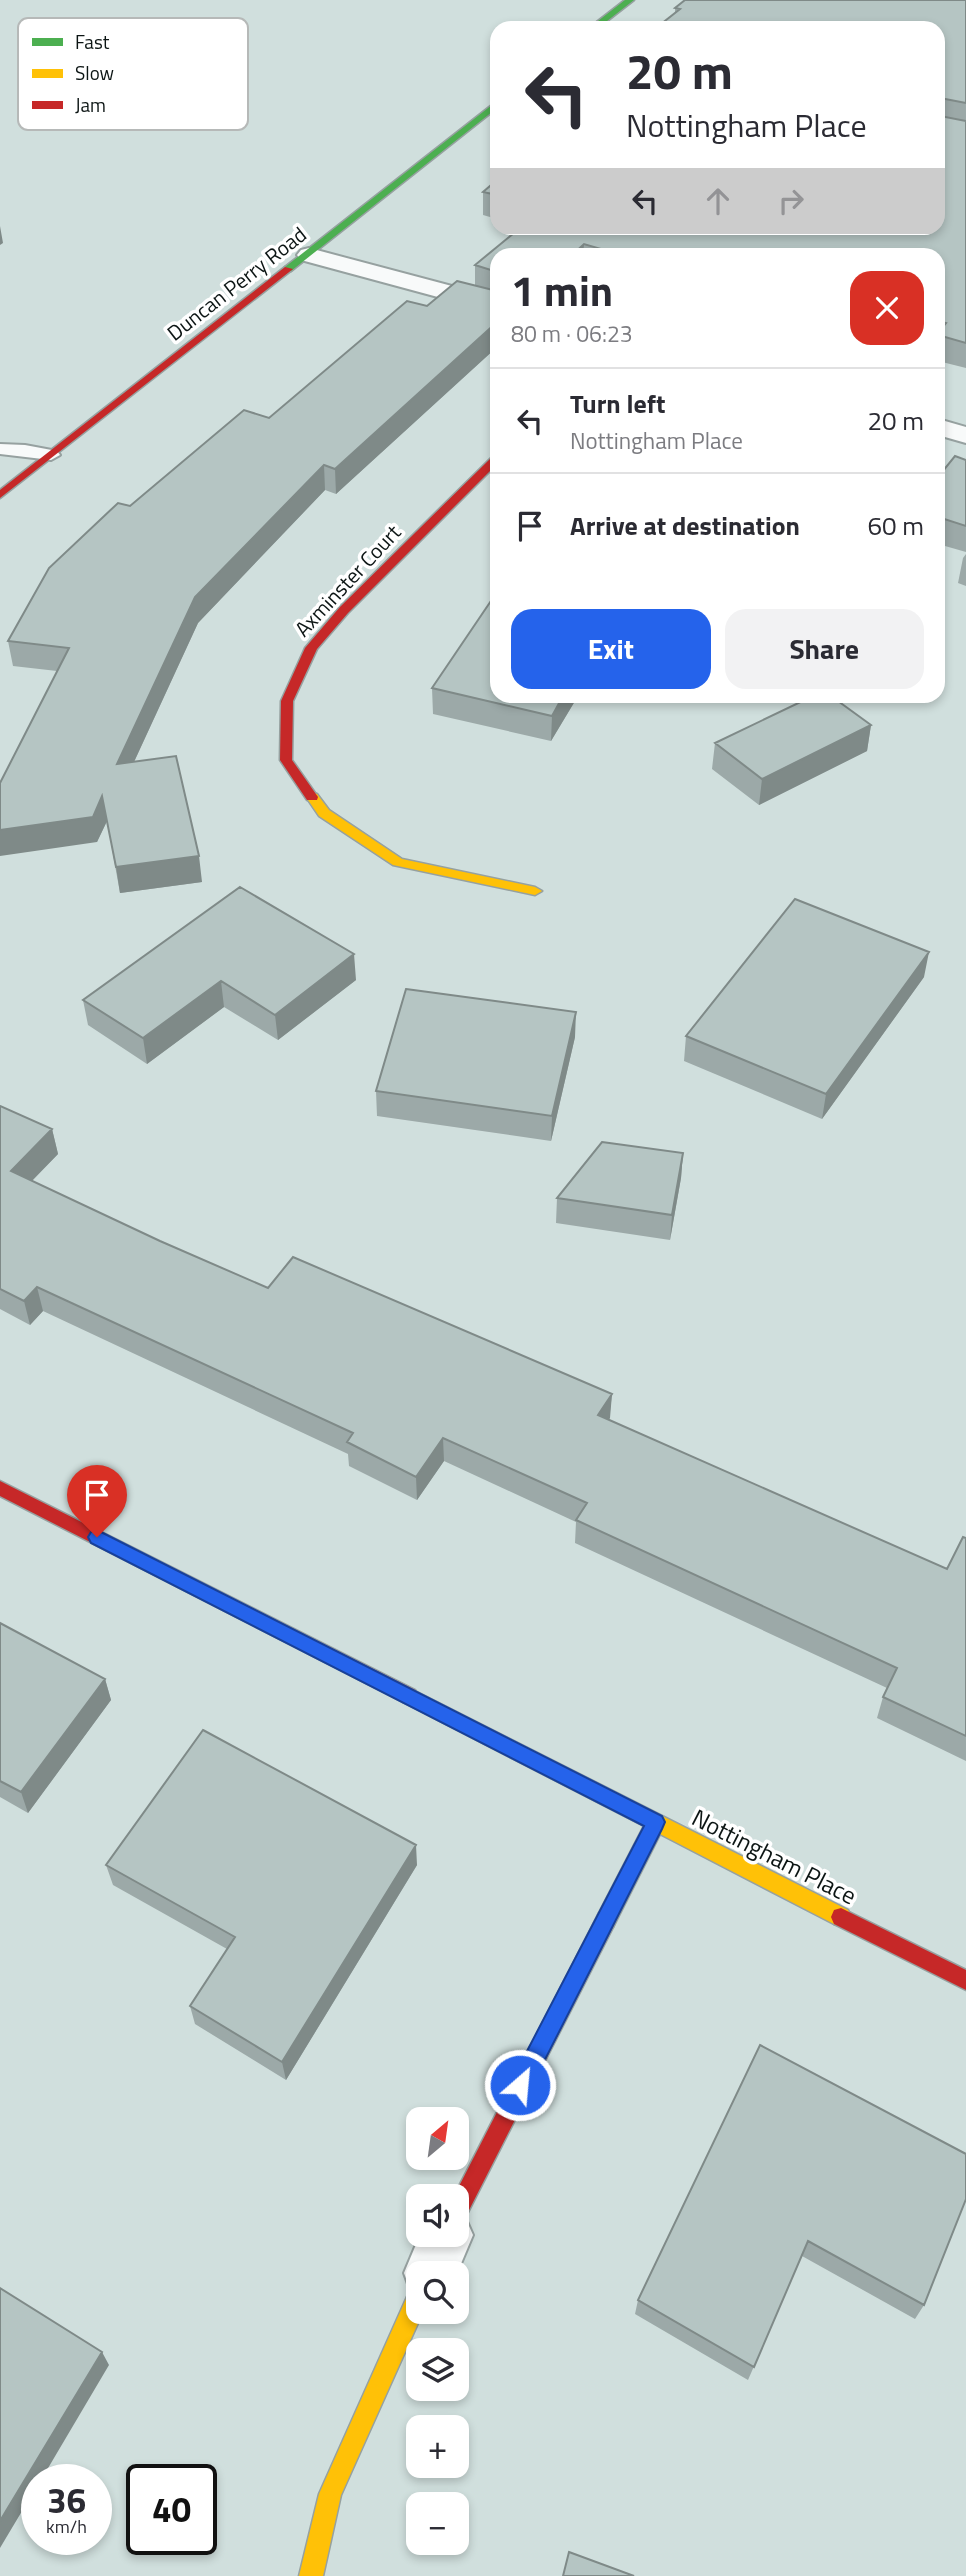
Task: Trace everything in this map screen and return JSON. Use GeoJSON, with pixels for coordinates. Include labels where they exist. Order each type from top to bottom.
{"type":"FeatureCollection","features":[{"type":"Feature","properties":{"kind":"street"},"geometry":{"type":"LineString","coordinates":[[602,21],[630,0]]}},
{"type":"Feature","properties":{"kind":"street","name":"Duncan Perry Road"},"geometry":{"type":"LineString","coordinates":[[0,495],[8,480],[51,455],[309,255],[490,110]]}},
{"type":"Feature","properties":{"kind":"street"},"geometry":{"type":"LineString","coordinates":[[309,255],[490,304]]}},
{"type":"Feature","properties":{"kind":"street"},"geometry":{"type":"LineString","coordinates":[[945,429],[966,435]]}},
{"type":"Feature","properties":{"kind":"street","name":"Axminster Court"},"geometry":{"type":"LineString","coordinates":[[490,465],[344,610],[311,648],[287,701],[286,760],[324,813],[398,862],[535,891]]}},
{"type":"Feature","properties":{"kind":"street","name":"Nottingham Place"},"geometry":{"type":"LineString","coordinates":[[0,1488],[966,1980]]}},
{"type":"Feature","properties":{"kind":"street"},"geometry":{"type":"LineString","coordinates":[[469,2189],[656,1822]]}},
{"type":"Feature","properties":{"kind":"street"},"geometry":{"type":"LineString","coordinates":[[311,2576],[330,2494],[406,2324]]}},
{"type":"Feature","properties":{"kind":"lane"},"geometry":{"type":"LineString","coordinates":[[0,449],[51,455]]}},
{"type":"Feature","properties":{"kind":"building"},"geometry":{"type":"Polygon","coordinates":[[[685,0],[966,0],[966,103],[945,99],[945,21],[665,21],[680,9],[675,8],[685,0]]]}},
{"type":"Feature","properties":{"kind":"building"},"geometry":{"type":"Polygon","coordinates":[[[945,117],[966,121],[966,343],[945,337],[945,248],[598,248],[584,244],[580,248],[496,248],[511,235],[945,235],[945,117]]]}},
{"type":"Feature","properties":{"kind":"building"},"geometry":{"type":"Polygon","coordinates":[[[490,253],[490,270],[475,265],[490,253]]]}},
{"type":"Feature","properties":{"kind":"building"},"geometry":{"type":"Polygon","coordinates":[[[457,281],[490,289],[490,328],[335,469],[324,465],[195,597],[117,764],[176,756],[199,856],[116,867],[102,796],[93,817],[0,830],[0,783],[69,648],[8,641],[49,568],[118,503],[130,506],[244,410],[269,418],[407,301],[427,306],[457,281]]]}},
{"type":"Feature","properties":{"kind":"building"},"geometry":{"type":"Polygon","coordinates":[[[955,456],[966,460],[966,526],[945,519],[945,468],[955,456]]]}},
{"type":"Feature","properties":{"kind":"building"},"geometry":{"type":"Polygon","coordinates":[[[490,602],[490,702],[432,688],[490,602]]]}},
{"type":"Feature","properties":{"kind":"building"},"geometry":{"type":"Polygon","coordinates":[[[496,703],[559,703],[552,716],[496,703]]]}},
{"type":"Feature","properties":{"kind":"building"},"geometry":{"type":"Polygon","coordinates":[[[798,703],[841,703],[871,725],[762,779],[715,743],[798,703]]]}},
{"type":"Feature","properties":{"kind":"building"},"geometry":{"type":"Polygon","coordinates":[[[240,887],[354,954],[275,1015],[221,981],[143,1038],[83,1000],[240,887]]]}},
{"type":"Feature","properties":{"kind":"building"},"geometry":{"type":"Polygon","coordinates":[[[795,899],[929,952],[826,1094],[686,1036],[795,899]]]}},
{"type":"Feature","properties":{"kind":"building"},"geometry":{"type":"Polygon","coordinates":[[[406,989],[576,1012],[552,1116],[376,1091],[406,989]]]}},
{"type":"Feature","properties":{"kind":"building"},"geometry":{"type":"Polygon","coordinates":[[[0,1106],[52,1129],[11,1171],[160,1241],[268,1288],[293,1257],[612,1394],[598,1415],[947,1569],[963,1537],[966,1538],[966,1736],[883,1697],[897,1668],[576,1520],[587,1503],[443,1438],[416,1477],[347,1442],[353,1433],[37,1287],[24,1301],[0,1289],[0,1106]]]}},
{"type":"Feature","properties":{"kind":"building"},"geometry":{"type":"Polygon","coordinates":[[[602,1142],[683,1153],[672,1215],[557,1198],[602,1142]]]}},
{"type":"Feature","properties":{"kind":"building"},"geometry":{"type":"Polygon","coordinates":[[[0,1623],[105,1679],[21,1792],[0,1781],[0,1623]]]}},
{"type":"Feature","properties":{"kind":"building"},"geometry":{"type":"Polygon","coordinates":[[[203,1730],[416,1845],[282,2062],[190,2006],[235,1937],[106,1865],[203,1730]]]}},
{"type":"Feature","properties":{"kind":"building"},"geometry":{"type":"Polygon","coordinates":[[[760,2045],[966,2154],[966,2199],[924,2305],[808,2241],[754,2367],[638,2300],[760,2045]]]}},
{"type":"Feature","properties":{"kind":"building"},"geometry":{"type":"Polygon","coordinates":[[[0,2288],[102,2352],[34,2464],[21,2464],[21,2486],[0,2521],[0,2288]]]}},
{"type":"Feature","properties":{"kind":"building"},"geometry":{"type":"Polygon","coordinates":[[[569,2552],[634,2576],[563,2576],[569,2552]]]}},
{"type":"Feature","properties":{"kind":"traffic: fast"},"geometry":{"type":"LineString","coordinates":[[602,21],[630,0]]}},
{"type":"Feature","properties":{"kind":"traffic: fast"},"geometry":{"type":"LineString","coordinates":[[288,269],[490,110]]}},
{"type":"Feature","properties":{"kind":"traffic: slow"},"geometry":{"type":"LineString","coordinates":[[312,797],[324,813],[398,862],[535,891]]}},
{"type":"Feature","properties":{"kind":"traffic: slow"},"geometry":{"type":"LineString","coordinates":[[409,1696],[841,1917]]}},
{"type":"Feature","properties":{"kind":"traffic: slow"},"geometry":{"type":"LineString","coordinates":[[606,1920],[656,1822]]}},
{"type":"Feature","properties":{"kind":"traffic: slow"},"geometry":{"type":"LineString","coordinates":[[311,2576],[330,2494],[406,2324]]}},
{"type":"Feature","properties":{"kind":"traffic: jam"},"geometry":{"type":"LineString","coordinates":[[0,495],[288,269]]}},
{"type":"Feature","properties":{"kind":"traffic: jam"},"geometry":{"type":"LineString","coordinates":[[312,797],[286,760],[287,701],[311,648],[344,610],[490,465]]}},
{"type":"Feature","properties":{"kind":"traffic: jam"},"geometry":{"type":"LineString","coordinates":[[0,1488],[409,1696]]}},
{"type":"Feature","properties":{"kind":"traffic: jam"},"geometry":{"type":"LineString","coordinates":[[841,1917],[966,1980]]}},
{"type":"Feature","properties":{"kind":"traffic: jam"},"geometry":{"type":"LineString","coordinates":[[469,2189],[606,1920]]}},
{"type":"Feature","properties":{"kind":"route"},"geometry":{"type":"LineString","coordinates":[[97,1537],[656,1822],[520,2085]]}}]}
